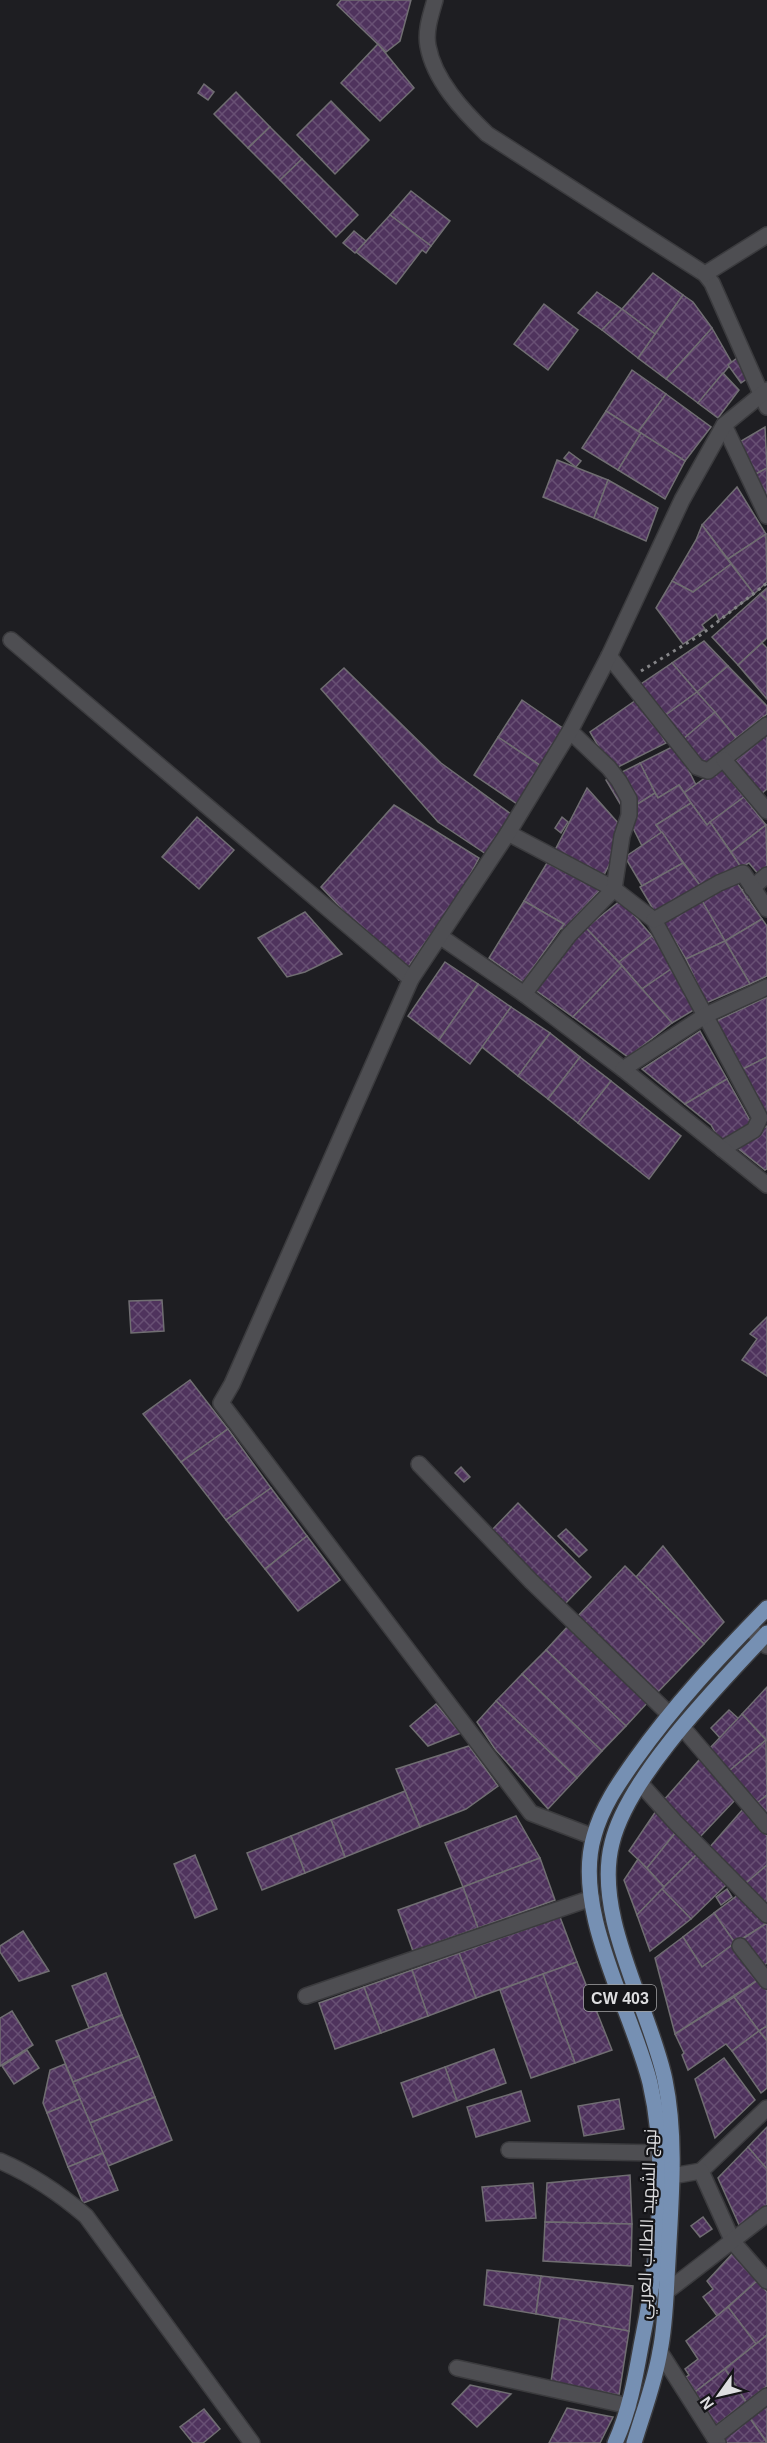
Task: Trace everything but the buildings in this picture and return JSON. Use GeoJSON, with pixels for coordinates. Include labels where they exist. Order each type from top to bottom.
{"type":"FeatureCollection","features":[{"type":"Feature","properties":{"kind":"main road","name":"نهج الشهيد الطالب العربي"},"geometry":{"type":"LineString","coordinates":[[634,2443],[660,2352],[666,2292],[664,2226],[650,2084],[640,2050],[617,1992],[592,1898],[589,1875],[594,1837],[605,1806],[669,1714],[767,1608]]}},
{"type":"Feature","properties":{"kind":"main road","name":"نهج الشهيد الطالب العربي"},"geometry":{"type":"LineString","coordinates":[[615,2443],[630,2406],[672,2176],[670,2117],[666,2083],[657,2047],[620,1942],[609,1889],[608,1865],[618,1825],[640,1783],[683,1728],[765,1640]]}},
{"type":"Feature","properties":{"kind":"main road"},"geometry":{"type":"LineString","coordinates":[[617,1992],[635,1987]]}},
{"type":"Feature","properties":{"kind":"street"},"geometry":{"type":"LineString","coordinates":[[435,0],[428,26],[427,45],[435,67],[450,92],[470,117],[487,134],[705,274],[712,283],[765,397],[724,425],[682,500],[609,656],[570,732],[508,833],[411,979],[232,1384],[221,1404],[531,1812],[594,1837]]}},
{"type":"Feature","properties":{"kind":"street"},"geometry":{"type":"LineString","coordinates":[[705,274],[767,235]]}},
{"type":"Feature","properties":{"kind":"street"},"geometry":{"type":"LineString","coordinates":[[724,425],[767,516]]}},
{"type":"Feature","properties":{"kind":"street"},"geometry":{"type":"LineString","coordinates":[[11,640],[411,979]]}},
{"type":"Feature","properties":{"kind":"street"},"geometry":{"type":"LineString","coordinates":[[609,656],[697,766],[708,771],[767,725]]}},
{"type":"Feature","properties":{"kind":"street"},"geometry":{"type":"LineString","coordinates":[[524,994],[569,935],[614,889],[622,836],[629,815],[629,799],[609,768],[570,732]]}},
{"type":"Feature","properties":{"kind":"street"},"geometry":{"type":"LineString","coordinates":[[724,760],[767,811]]}},
{"type":"Feature","properties":{"kind":"street"},"geometry":{"type":"LineString","coordinates":[[508,833],[614,889],[654,920],[760,1118],[754,1130],[722,1149]]}},
{"type":"Feature","properties":{"kind":"street"},"geometry":{"type":"LineString","coordinates":[[654,920],[743,873],[767,909]]}},
{"type":"Feature","properties":{"kind":"street"},"geometry":{"type":"LineString","coordinates":[[752,888],[767,875]]}},
{"type":"Feature","properties":{"kind":"street"},"geometry":{"type":"LineString","coordinates":[[441,937],[524,994],[623,1069],[767,1185]]}},
{"type":"Feature","properties":{"kind":"street"},"geometry":{"type":"LineString","coordinates":[[623,1069],[706,1015],[767,987]]}},
{"type":"Feature","properties":{"kind":"street"},"geometry":{"type":"LineString","coordinates":[[419,1464],[531,1581],[669,1714]]}},
{"type":"Feature","properties":{"kind":"street"},"geometry":{"type":"LineString","coordinates":[[748,1627],[765,1640]]}},
{"type":"Feature","properties":{"kind":"street"},"geometry":{"type":"LineString","coordinates":[[683,1728],[767,1826]]}},
{"type":"Feature","properties":{"kind":"street"},"geometry":{"type":"LineString","coordinates":[[640,1783],[675,1822],[767,1915]]}},
{"type":"Feature","properties":{"kind":"street"},"geometry":{"type":"LineString","coordinates":[[306,1996],[592,1898]]}},
{"type":"Feature","properties":{"kind":"street"},"geometry":{"type":"LineString","coordinates":[[740,1946],[767,1981]]}},
{"type":"Feature","properties":{"kind":"street"},"geometry":{"type":"LineString","coordinates":[[672,2176],[701,2171],[767,2108]]}},
{"type":"Feature","properties":{"kind":"street"},"geometry":{"type":"LineString","coordinates":[[509,2150],[658,2153]]}},
{"type":"Feature","properties":{"kind":"street"},"geometry":{"type":"LineString","coordinates":[[0,2161],[52,2188],[87,2216],[252,2443]]}},
{"type":"Feature","properties":{"kind":"street"},"geometry":{"type":"LineString","coordinates":[[701,2171],[733,2242],[767,2281]]}},
{"type":"Feature","properties":{"kind":"street"},"geometry":{"type":"LineString","coordinates":[[666,2292],[767,2214]]}},
{"type":"Feature","properties":{"kind":"street"},"geometry":{"type":"LineString","coordinates":[[660,2352],[716,2440],[767,2396]]}},
{"type":"Feature","properties":{"kind":"street"},"geometry":{"type":"LineString","coordinates":[[457,2368],[630,2406]]}},
{"type":"Feature","properties":{"kind":"path"},"geometry":{"type":"LineString","coordinates":[[627,680],[702,634],[767,583]]}}]}
